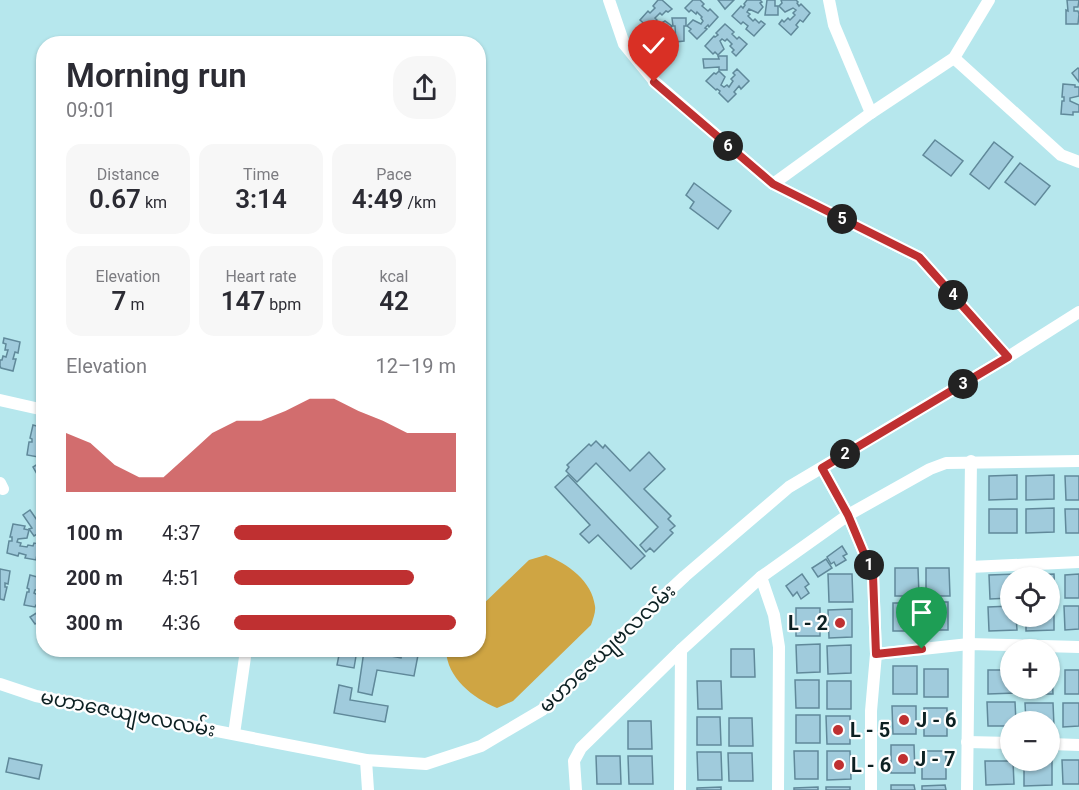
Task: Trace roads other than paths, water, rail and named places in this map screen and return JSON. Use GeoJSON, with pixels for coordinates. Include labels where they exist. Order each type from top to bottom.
{"type":"FeatureCollection","features":[{"type":"Feature","properties":{"kind":"street"},"geometry":{"type":"LineString","coordinates":[[609,0],[624,45],[654,82],[773,184],[919,257],[1008,357]]}},
{"type":"Feature","properties":{"kind":"street"},"geometry":{"type":"LineString","coordinates":[[829,0],[834,25],[871,113]]}},
{"type":"Feature","properties":{"kind":"street"},"geometry":{"type":"LineString","coordinates":[[773,184],[871,113],[954,58],[989,0]]}},
{"type":"Feature","properties":{"kind":"street"},"geometry":{"type":"LineString","coordinates":[[954,58],[1061,155],[1079,162]]}},
{"type":"Feature","properties":{"kind":"street","name":"မဟာဇေယျဗလလမ်း"},"geometry":{"type":"LineString","coordinates":[[0,684],[36,696],[366,760],[426,764],[481,746],[543,710],[685,576],[789,487],[1008,357],[1079,312]]}},
{"type":"Feature","properties":{"kind":"street"},"geometry":{"type":"LineString","coordinates":[[0,400],[36,408]]}},
{"type":"Feature","properties":{"kind":"street"},"geometry":{"type":"LineString","coordinates":[[576,790],[574,761],[578,751],[681,650],[761,577],[848,515],[930,468],[946,463],[1079,460]]}},
{"type":"Feature","properties":{"kind":"street"},"geometry":{"type":"LineString","coordinates":[[967,790],[971,461]]}},
{"type":"Feature","properties":{"kind":"street"},"geometry":{"type":"LineString","coordinates":[[822,468],[848,515],[873,575],[876,654],[871,711],[871,790]]}},
{"type":"Feature","properties":{"kind":"street"},"geometry":{"type":"LineString","coordinates":[[970,567],[1079,562]]}},
{"type":"Feature","properties":{"kind":"street"},"geometry":{"type":"LineString","coordinates":[[761,577],[774,615],[779,647],[778,790]]}},
{"type":"Feature","properties":{"kind":"street"},"geometry":{"type":"LineString","coordinates":[[876,654],[969,644],[1079,647]]}},
{"type":"Feature","properties":{"kind":"street"},"geometry":{"type":"LineString","coordinates":[[680,790],[681,650]]}},
{"type":"Feature","properties":{"kind":"street"},"geometry":{"type":"LineString","coordinates":[[234,734],[245,657]]}},
{"type":"Feature","properties":{"kind":"street"},"geometry":{"type":"LineString","coordinates":[[968,742],[1000,743]]}},
{"type":"Feature","properties":{"kind":"street"},"geometry":{"type":"LineString","coordinates":[[1060,744],[1079,745]]}},
{"type":"Feature","properties":{"kind":"street"},"geometry":{"type":"LineString","coordinates":[[366,760],[368,790]]}},
{"type":"Feature","properties":{"kind":"place","name":"L - 2"},"geometry":{"type":"Point","coordinates":[840,623]}},
{"type":"Feature","properties":{"kind":"place","name":"J - 6"},"geometry":{"type":"Point","coordinates":[904,720]}},
{"type":"Feature","properties":{"kind":"place","name":"L - 5"},"geometry":{"type":"Point","coordinates":[838,730]}},
{"type":"Feature","properties":{"kind":"place","name":"J - 7"},"geometry":{"type":"Point","coordinates":[903,759]}},
{"type":"Feature","properties":{"kind":"place","name":"L - 6"},"geometry":{"type":"Point","coordinates":[839,765]}}]}
